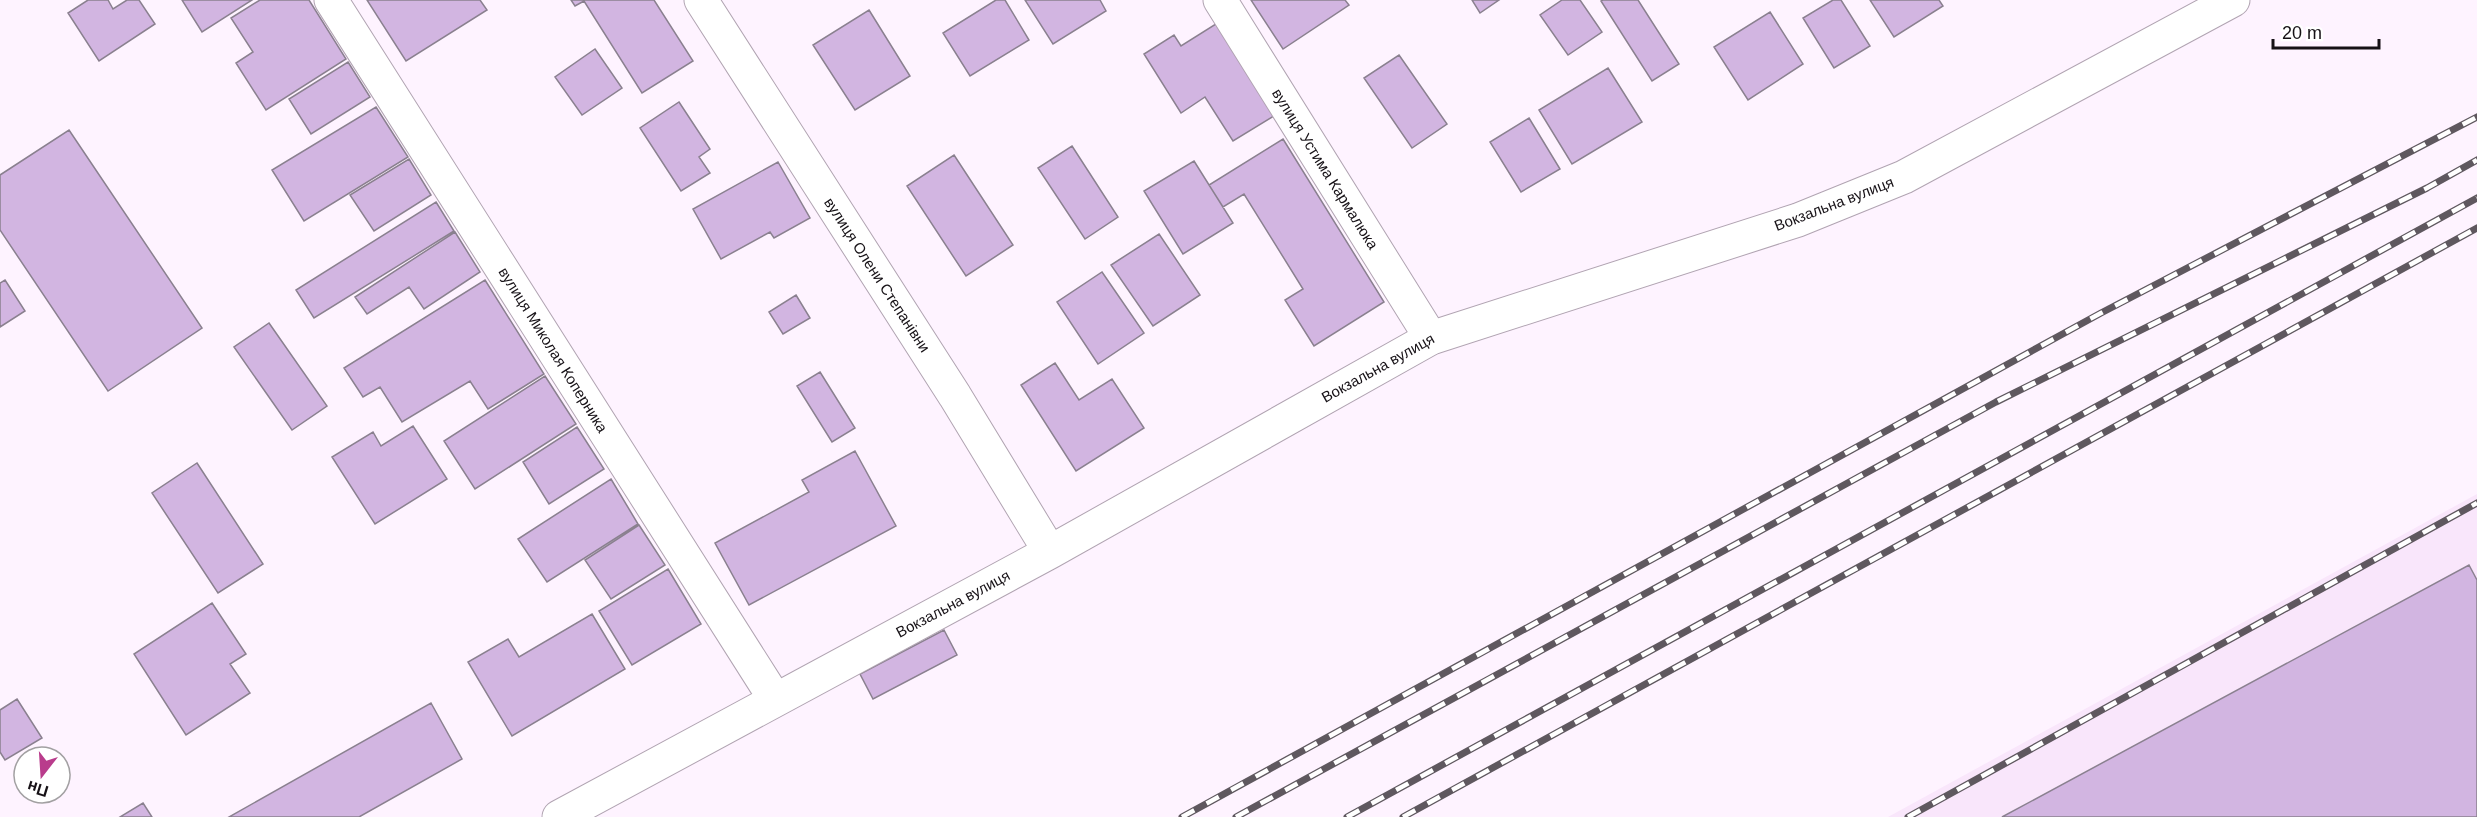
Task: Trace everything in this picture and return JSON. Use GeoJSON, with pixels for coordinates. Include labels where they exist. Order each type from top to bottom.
{"type":"FeatureCollection","features":[{"type":"Feature","properties":{"kind":"street","name":"вулиця Миколая Коперника"},"geometry":{"type":"LineString","coordinates":[[331,0],[775,699]]}},
{"type":"Feature","properties":{"kind":"street","name":"вулиця Олени Степанівни"},"geometry":{"type":"LineString","coordinates":[[701,0],[955,396],[1050,552]]}},
{"type":"Feature","properties":{"kind":"street","name":"вулиця Устима Кармалюка"},"geometry":{"type":"LineString","coordinates":[[1220,0],[1431,338]]}},
{"type":"Feature","properties":{"kind":"street","name":"Вокзальна вулиця"},"geometry":{"type":"LineString","coordinates":[[559,817],[1050,552],[1431,338],[1798,220],[1904,177],[2233,0]]}},
{"type":"Feature","properties":{"kind":"shaded area"},"geometry":{"type":"Polygon","coordinates":[[[2477,494],[2477,817],[1888,817],[2477,494]]]}},
{"type":"Feature","properties":{"kind":"building"},"geometry":{"type":"Polygon","coordinates":[[[88,0],[108,0],[113,9],[127,0],[139,0],[155,24],[99,61],[68,13],[88,0]]]}},
{"type":"Feature","properties":{"kind":"building"},"geometry":{"type":"Polygon","coordinates":[[[182,0],[252,0],[202,32],[182,0]]]}},
{"type":"Feature","properties":{"kind":"building"},"geometry":{"type":"Polygon","coordinates":[[[260,0],[309,0],[346,59],[266,110],[236,63],[253,52],[231,18],[260,0]]]}},
{"type":"Feature","properties":{"kind":"building"},"geometry":{"type":"Polygon","coordinates":[[[367,0],[480,0],[487,10],[406,61],[367,0]]]}},
{"type":"Feature","properties":{"kind":"building"},"geometry":{"type":"Polygon","coordinates":[[[571,0],[654,0],[693,61],[642,93],[584,1],[575,6],[571,0]]]}},
{"type":"Feature","properties":{"kind":"building"},"geometry":{"type":"Polygon","coordinates":[[[996,0],[1005,0],[1029,40],[970,76],[943,33],[996,0]]]}},
{"type":"Feature","properties":{"kind":"building"},"geometry":{"type":"Polygon","coordinates":[[[1025,0],[1100,0],[1106,11],[1053,44],[1025,0]]]}},
{"type":"Feature","properties":{"kind":"building"},"geometry":{"type":"Polygon","coordinates":[[[1251,0],[1345,0],[1349,5],[1283,49],[1251,0]]]}},
{"type":"Feature","properties":{"kind":"building"},"geometry":{"type":"Polygon","coordinates":[[[1472,0],[1499,0],[1480,13],[1472,0]]]}},
{"type":"Feature","properties":{"kind":"building"},"geometry":{"type":"Polygon","coordinates":[[[1562,0],[1580,0],[1602,32],[1568,55],[1540,15],[1562,0]]]}},
{"type":"Feature","properties":{"kind":"building"},"geometry":{"type":"Polygon","coordinates":[[[1638,0],[1679,64],[1652,81],[1601,1],[1638,0]]]}},
{"type":"Feature","properties":{"kind":"building"},"geometry":{"type":"Polygon","coordinates":[[[1833,0],[1841,0],[1870,46],[1834,68],[1803,18],[1833,0]]]}},
{"type":"Feature","properties":{"kind":"building"},"geometry":{"type":"Polygon","coordinates":[[[1870,0],[1939,0],[1943,6],[1894,37],[1870,0]]]}},
{"type":"Feature","properties":{"kind":"building"},"geometry":{"type":"Polygon","coordinates":[[[869,10],[910,76],[855,110],[813,45],[869,10]]]}},
{"type":"Feature","properties":{"kind":"building"},"geometry":{"type":"Polygon","coordinates":[[[1770,12],[1803,64],[1748,100],[1714,47],[1770,12]]]}},
{"type":"Feature","properties":{"kind":"building"},"geometry":{"type":"Polygon","coordinates":[[[1219,22],[1277,114],[1233,141],[1205,97],[1181,113],[1144,54],[1174,35],[1181,46],[1219,22]]]}},
{"type":"Feature","properties":{"kind":"building"},"geometry":{"type":"Polygon","coordinates":[[[595,49],[622,88],[582,115],[555,77],[595,49]]]}},
{"type":"Feature","properties":{"kind":"building"},"geometry":{"type":"Polygon","coordinates":[[[1399,55],[1447,124],[1412,148],[1364,78],[1399,55]]]}},
{"type":"Feature","properties":{"kind":"building"},"geometry":{"type":"Polygon","coordinates":[[[348,62],[370,97],[311,134],[289,99],[348,62]]]}},
{"type":"Feature","properties":{"kind":"building"},"geometry":{"type":"Polygon","coordinates":[[[1608,68],[1642,122],[1572,164],[1539,110],[1608,68]]]}},
{"type":"Feature","properties":{"kind":"building"},"geometry":{"type":"Polygon","coordinates":[[[679,102],[710,149],[699,157],[710,173],[681,191],[640,128],[679,102]]]}},
{"type":"Feature","properties":{"kind":"building"},"geometry":{"type":"Polygon","coordinates":[[[376,107],[408,157],[304,221],[272,170],[376,107]]]}},
{"type":"Feature","properties":{"kind":"building"},"geometry":{"type":"Polygon","coordinates":[[[1529,118],[1560,169],[1521,192],[1490,142],[1529,118]]]}},
{"type":"Feature","properties":{"kind":"building"},"geometry":{"type":"Polygon","coordinates":[[[69,130],[202,328],[108,391],[0,230],[0,175],[69,130]]]}},
{"type":"Feature","properties":{"kind":"building"},"geometry":{"type":"Polygon","coordinates":[[[1283,139],[1384,302],[1314,346],[1285,300],[1303,289],[1244,194],[1223,207],[1209,185],[1283,139]]]}},
{"type":"Feature","properties":{"kind":"building"},"geometry":{"type":"Polygon","coordinates":[[[1072,146],[1118,217],[1085,239],[1038,168],[1072,146]]]}},
{"type":"Feature","properties":{"kind":"building"},"geometry":{"type":"Polygon","coordinates":[[[954,155],[1013,245],[966,276],[907,186],[954,155]]]}},
{"type":"Feature","properties":{"kind":"building"},"geometry":{"type":"Polygon","coordinates":[[[409,159],[431,195],[374,231],[350,195],[409,159]]]}},
{"type":"Feature","properties":{"kind":"building"},"geometry":{"type":"Polygon","coordinates":[[[1194,161],[1233,223],[1183,254],[1144,191],[1194,161]]]}},
{"type":"Feature","properties":{"kind":"building"},"geometry":{"type":"Polygon","coordinates":[[[778,162],[810,218],[774,238],[770,232],[721,259],[693,209],[778,162]]]}},
{"type":"Feature","properties":{"kind":"building"},"geometry":{"type":"Polygon","coordinates":[[[436,202],[454,231],[314,318],[296,290],[436,202]]]}},
{"type":"Feature","properties":{"kind":"building"},"geometry":{"type":"Polygon","coordinates":[[[455,232],[480,272],[424,309],[409,287],[367,314],[355,297],[455,232]]]}},
{"type":"Feature","properties":{"kind":"building"},"geometry":{"type":"Polygon","coordinates":[[[1159,234],[1200,295],[1153,326],[1111,265],[1159,234]]]}},
{"type":"Feature","properties":{"kind":"building"},"geometry":{"type":"Polygon","coordinates":[[[1102,272],[1144,333],[1098,364],[1057,302],[1102,272]]]}},
{"type":"Feature","properties":{"kind":"building"},"geometry":{"type":"Polygon","coordinates":[[[5,280],[25,311],[0,327],[0,283],[5,280]]]}},
{"type":"Feature","properties":{"kind":"building"},"geometry":{"type":"Polygon","coordinates":[[[485,280],[544,374],[488,409],[470,381],[402,422],[380,387],[363,397],[344,368],[485,280]]]}},
{"type":"Feature","properties":{"kind":"building"},"geometry":{"type":"Polygon","coordinates":[[[796,295],[810,318],[783,334],[769,312],[796,295]]]}},
{"type":"Feature","properties":{"kind":"building"},"geometry":{"type":"Polygon","coordinates":[[[269,323],[327,406],[292,430],[234,347],[269,323]]]}},
{"type":"Feature","properties":{"kind":"building"},"geometry":{"type":"Polygon","coordinates":[[[1055,363],[1079,400],[1112,379],[1144,428],[1076,471],[1021,385],[1055,363]]]}},
{"type":"Feature","properties":{"kind":"building"},"geometry":{"type":"Polygon","coordinates":[[[820,372],[855,428],[832,442],[797,386],[820,372]]]}},
{"type":"Feature","properties":{"kind":"building"},"geometry":{"type":"Polygon","coordinates":[[[545,376],[576,424],[475,489],[444,441],[545,376]]]}},
{"type":"Feature","properties":{"kind":"building"},"geometry":{"type":"Polygon","coordinates":[[[413,426],[447,479],[375,524],[332,457],[373,432],[381,446],[413,426]]]}},
{"type":"Feature","properties":{"kind":"building"},"geometry":{"type":"Polygon","coordinates":[[[577,427],[604,469],[549,504],[523,462],[577,427]]]}},
{"type":"Feature","properties":{"kind":"building"},"geometry":{"type":"Polygon","coordinates":[[[855,451],[896,526],[749,605],[715,543],[809,492],[802,480],[855,451]]]}},
{"type":"Feature","properties":{"kind":"building"},"geometry":{"type":"Polygon","coordinates":[[[197,463],[263,564],[218,593],[152,493],[197,463]]]}},
{"type":"Feature","properties":{"kind":"building"},"geometry":{"type":"Polygon","coordinates":[[[611,479],[638,524],[547,582],[518,539],[611,479]]]}},
{"type":"Feature","properties":{"kind":"building"},"geometry":{"type":"Polygon","coordinates":[[[639,525],[665,565],[611,599],[585,560],[639,525]]]}},
{"type":"Feature","properties":{"kind":"building"},"geometry":{"type":"Polygon","coordinates":[[[2469,565],[2477,580],[2477,817],[2002,817],[2469,565]]]}},
{"type":"Feature","properties":{"kind":"building"},"geometry":{"type":"Polygon","coordinates":[[[668,569],[701,624],[632,665],[599,611],[668,569]]]}},
{"type":"Feature","properties":{"kind":"building"},"geometry":{"type":"Polygon","coordinates":[[[212,603],[246,654],[230,664],[250,693],[186,735],[134,654],[212,603]]]}},
{"type":"Feature","properties":{"kind":"building"},"geometry":{"type":"Polygon","coordinates":[[[592,614],[625,669],[512,736],[468,662],[508,639],[519,657],[592,614]]]}},
{"type":"Feature","properties":{"kind":"building"},"geometry":{"type":"Polygon","coordinates":[[[944,630],[957,655],[873,699],[860,674],[944,630]]]}},
{"type":"Feature","properties":{"kind":"building"},"geometry":{"type":"Polygon","coordinates":[[[17,699],[42,738],[30,745],[12,745],[12,756],[5,760],[0,752],[0,710],[17,699]]]}},
{"type":"Feature","properties":{"kind":"building"},"geometry":{"type":"Polygon","coordinates":[[[431,703],[462,759],[359,817],[229,817],[431,703]]]}},
{"type":"Feature","properties":{"kind":"building"},"geometry":{"type":"Polygon","coordinates":[[[143,803],[152,817],[120,817],[143,803]]]}},
{"type":"Feature","properties":{"kind":"railway"},"geometry":{"type":"LineString","coordinates":[[1182,817],[2101,313],[2477,117]]}},
{"type":"Feature","properties":{"kind":"railway"},"geometry":{"type":"LineString","coordinates":[[1236,817],[1996,402],[2427,188],[2477,160]]}},
{"type":"Feature","properties":{"kind":"railway"},"geometry":{"type":"LineString","coordinates":[[1347,817],[2477,198]]}},
{"type":"Feature","properties":{"kind":"railway"},"geometry":{"type":"LineString","coordinates":[[1403,817],[2477,228]]}},
{"type":"Feature","properties":{"kind":"railway"},"geometry":{"type":"LineString","coordinates":[[1908,817],[2477,503]]}}]}
